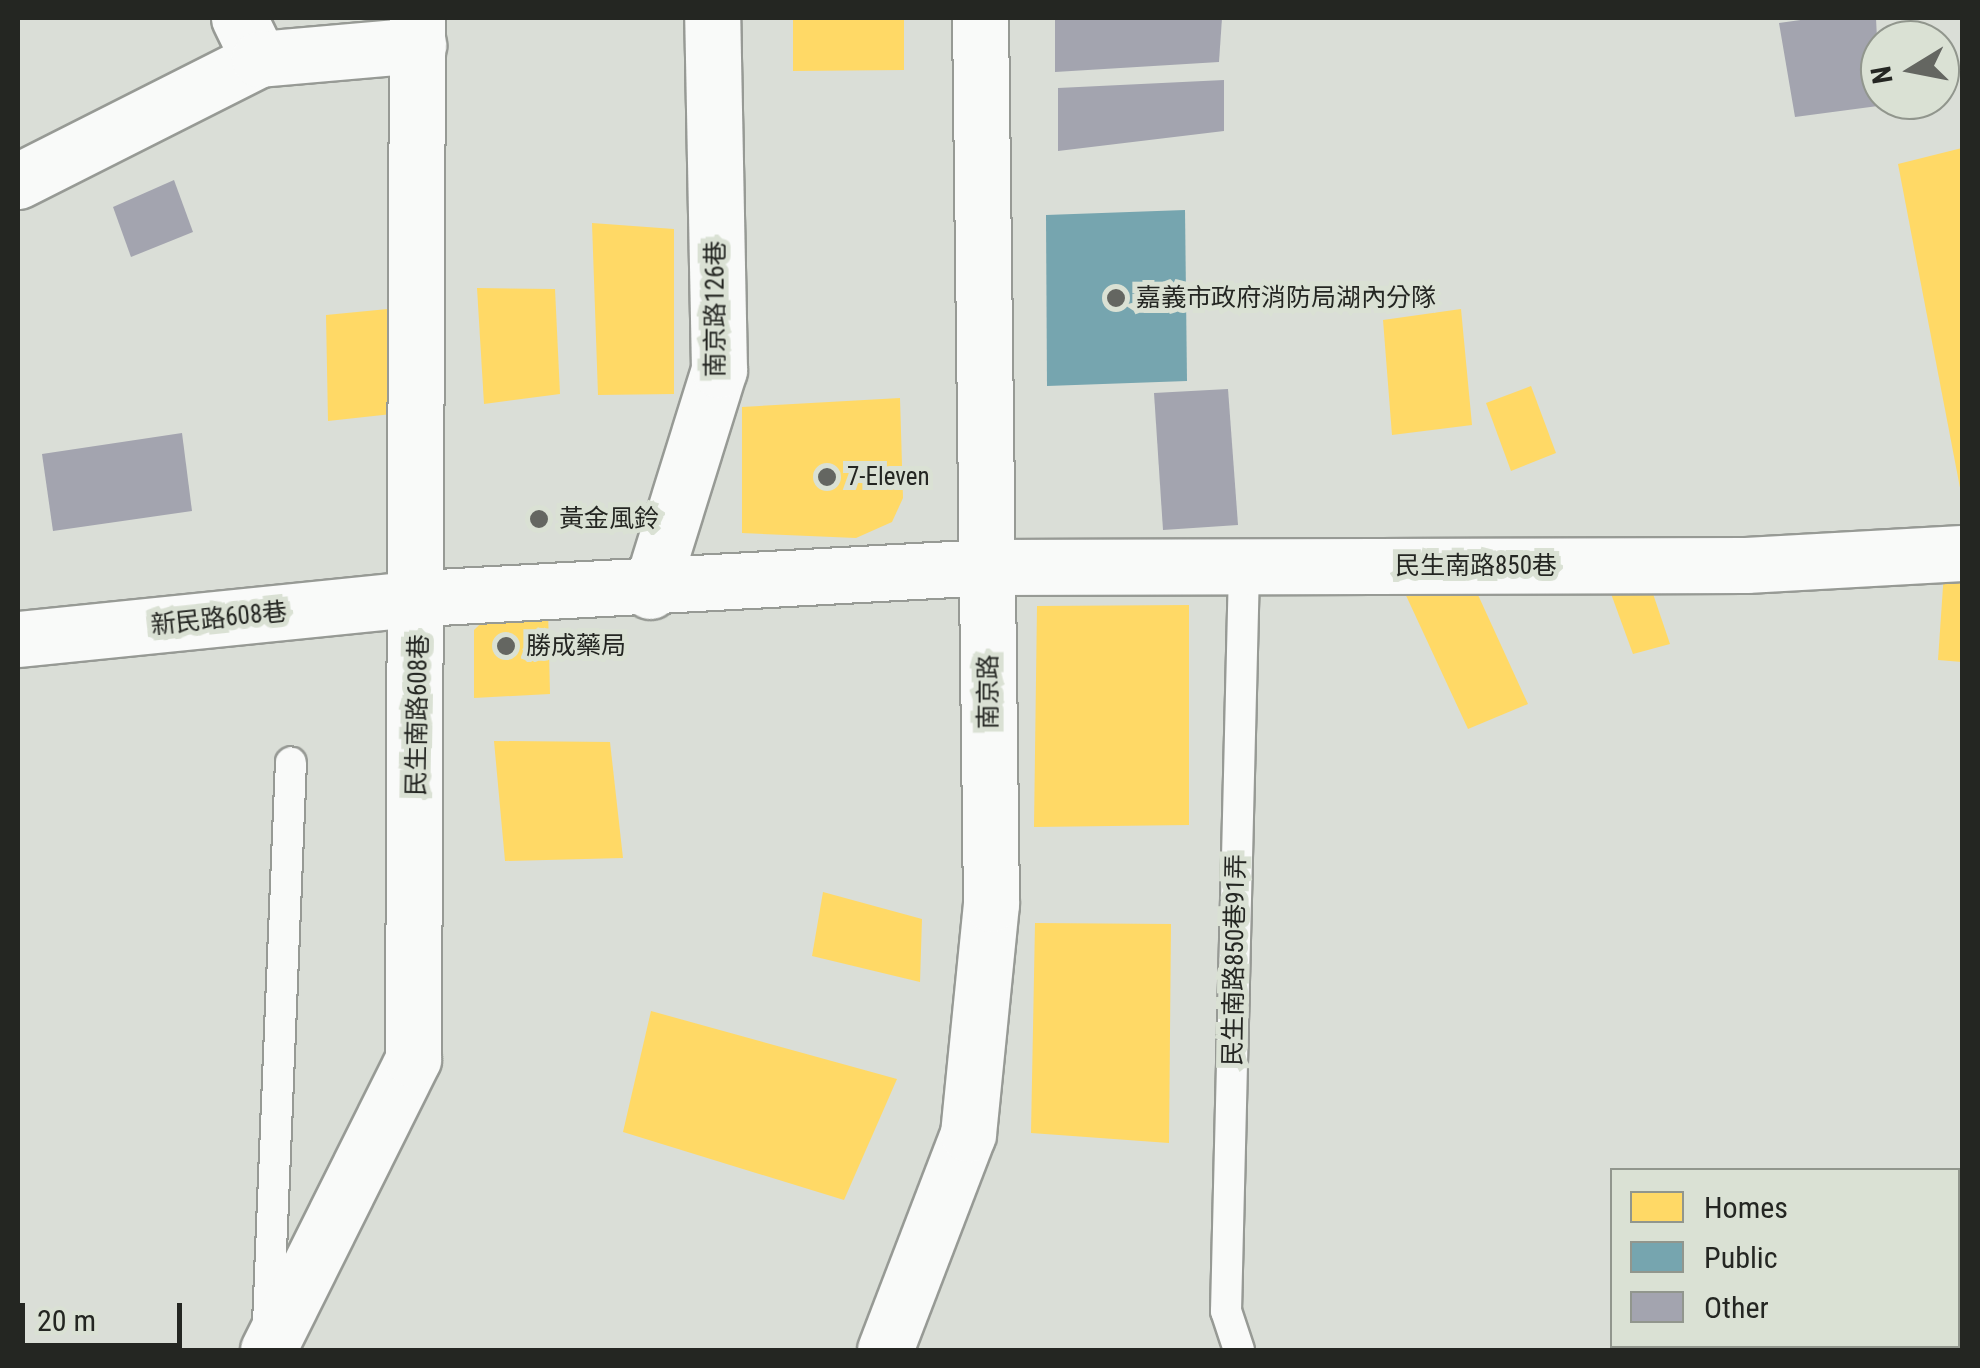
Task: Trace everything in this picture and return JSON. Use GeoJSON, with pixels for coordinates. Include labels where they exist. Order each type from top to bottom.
{"type":"FeatureCollection","features":[{"type":"Feature","properties":{"kind":"street","name":"南京路126巷"},"geometry":{"type":"LineString","coordinates":[[650,591],[719,370],[712,18]]}},
{"type":"Feature","properties":{"kind":"street","name":"南京路"},"geometry":{"type":"LineString","coordinates":[[885,1350],[968,1134],[991,904],[980,18]]}},
{"type":"Feature","properties":{"kind":"street","name":"民生南路608巷"},"geometry":{"type":"LineString","coordinates":[[249,38],[417,31],[420,598],[413,1059],[267,1350]]}},
{"type":"Feature","properties":{"kind":"street"},"geometry":{"type":"LineString","coordinates":[[18,181],[249,38]]}},
{"type":"Feature","properties":{"kind":"street","name":"民生南路850巷"},"geometry":{"type":"LineString","coordinates":[[988,567],[1746,565],[1962,553]]}},
{"type":"Feature","properties":{"kind":"street"},"geometry":{"type":"LineString","coordinates":[[420,598],[650,591],[988,567]]}},
{"type":"Feature","properties":{"kind":"street","name":"新民路608巷"},"geometry":{"type":"LineString","coordinates":[[18,639],[420,598]]}},
{"type":"Feature","properties":{"kind":"lane","name":"民生南路850巷91弄"},"geometry":{"type":"LineString","coordinates":[[1239,1350],[1226,1311],[1244,567]]}},
{"type":"Feature","properties":{"kind":"lane"},"geometry":{"type":"LineString","coordinates":[[267,1350],[291,762]]}},
{"type":"Feature","properties":{"kind":"building: Homes"},"geometry":{"type":"Polygon","coordinates":[[[793,18],[904,18],[904,70],[793,71],[793,18]]]}},
{"type":"Feature","properties":{"kind":"building: Homes"},"geometry":{"type":"Polygon","coordinates":[[[1962,148],[1962,493],[1961,493],[1898,164],[1962,148]]]}},
{"type":"Feature","properties":{"kind":"building: Homes"},"geometry":{"type":"Polygon","coordinates":[[[592,223],[674,229],[674,394],[598,395],[592,223]]]}},
{"type":"Feature","properties":{"kind":"building: Homes"},"geometry":{"type":"Polygon","coordinates":[[[477,288],[555,289],[560,394],[484,404],[477,288]]]}},
{"type":"Feature","properties":{"kind":"building: Homes"},"geometry":{"type":"Polygon","coordinates":[[[398,308],[401,413],[328,421],[326,315],[398,308]]]}},
{"type":"Feature","properties":{"kind":"building: Homes"},"geometry":{"type":"Polygon","coordinates":[[[1461,309],[1472,425],[1392,435],[1383,320],[1461,309]]]}},
{"type":"Feature","properties":{"kind":"building: Homes"},"geometry":{"type":"Polygon","coordinates":[[[1531,386],[1556,453],[1511,471],[1486,403],[1531,386]]]}},
{"type":"Feature","properties":{"kind":"building: Homes"},"geometry":{"type":"Polygon","coordinates":[[[900,398],[903,498],[892,522],[856,538],[742,533],[742,407],[900,398]]]}},
{"type":"Feature","properties":{"kind":"building: Homes"},"geometry":{"type":"Polygon","coordinates":[[[1944,572],[1962,572],[1962,662],[1938,660],[1944,572]]]}},
{"type":"Feature","properties":{"kind":"building: Homes"},"geometry":{"type":"Polygon","coordinates":[[[1647,576],[1670,644],[1633,654],[1606,580],[1647,576]]]}},
{"type":"Feature","properties":{"kind":"building: Homes"},"geometry":{"type":"Polygon","coordinates":[[[1473,584],[1528,704],[1468,729],[1403,589],[1473,584]]]}},
{"type":"Feature","properties":{"kind":"building: Homes"},"geometry":{"type":"Polygon","coordinates":[[[1189,605],[1189,825],[1034,827],[1037,606],[1189,605]]]}},
{"type":"Feature","properties":{"kind":"building: Homes"},"geometry":{"type":"Polygon","coordinates":[[[497,608],[548,609],[550,694],[474,698],[474,630],[497,608]]]}},
{"type":"Feature","properties":{"kind":"building: Homes"},"geometry":{"type":"Polygon","coordinates":[[[494,741],[610,742],[623,858],[505,861],[494,741]]]}},
{"type":"Feature","properties":{"kind":"building: Homes"},"geometry":{"type":"Polygon","coordinates":[[[823,892],[922,919],[920,982],[812,956],[823,892]]]}},
{"type":"Feature","properties":{"kind":"building: Homes"},"geometry":{"type":"Polygon","coordinates":[[[1035,923],[1171,924],[1169,1143],[1031,1133],[1035,923]]]}},
{"type":"Feature","properties":{"kind":"building: Homes"},"geometry":{"type":"Polygon","coordinates":[[[651,1011],[897,1079],[844,1200],[623,1132],[651,1011]]]}},
{"type":"Feature","properties":{"kind":"building: Public","name":"嘉義市政府消防局湖內分隊"},"geometry":{"type":"Polygon","coordinates":[[[1185,210],[1187,381],[1047,386],[1046,215],[1185,210]]]}},
{"type":"Feature","properties":{"kind":"building: Other"},"geometry":{"type":"Polygon","coordinates":[[[1055,18],[1222,18],[1219,62],[1055,72],[1055,18]]]}},
{"type":"Feature","properties":{"kind":"building: Other"},"geometry":{"type":"Polygon","coordinates":[[[1815,18],[1876,18],[1860,20],[1860,108],[1795,117],[1779,23],[1815,18]]]}},
{"type":"Feature","properties":{"kind":"building: Other"},"geometry":{"type":"Polygon","coordinates":[[[1224,80],[1224,131],[1058,151],[1058,88],[1224,80]]]}},
{"type":"Feature","properties":{"kind":"building: Other"},"geometry":{"type":"Polygon","coordinates":[[[174,180],[193,232],[131,257],[113,207],[174,180]]]}},
{"type":"Feature","properties":{"kind":"building: Other"},"geometry":{"type":"Polygon","coordinates":[[[1228,389],[1238,525],[1163,530],[1154,393],[1228,389]]]}},
{"type":"Feature","properties":{"kind":"building: Other"},"geometry":{"type":"Polygon","coordinates":[[[182,433],[192,511],[53,531],[42,454],[182,433]]]}},
{"type":"Feature","properties":{"kind":"place","name":"嘉義市政府消防局湖內分隊"},"geometry":{"type":"Point","coordinates":[1116,298]}},
{"type":"Feature","properties":{"kind":"place","name":"7-Eleven"},"geometry":{"type":"Point","coordinates":[827,477]}},
{"type":"Feature","properties":{"kind":"place","name":"黃金風鈴"},"geometry":{"type":"Point","coordinates":[539,519]}},
{"type":"Feature","properties":{"kind":"place","name":"勝成藥局"},"geometry":{"type":"Point","coordinates":[506,646]}}]}
